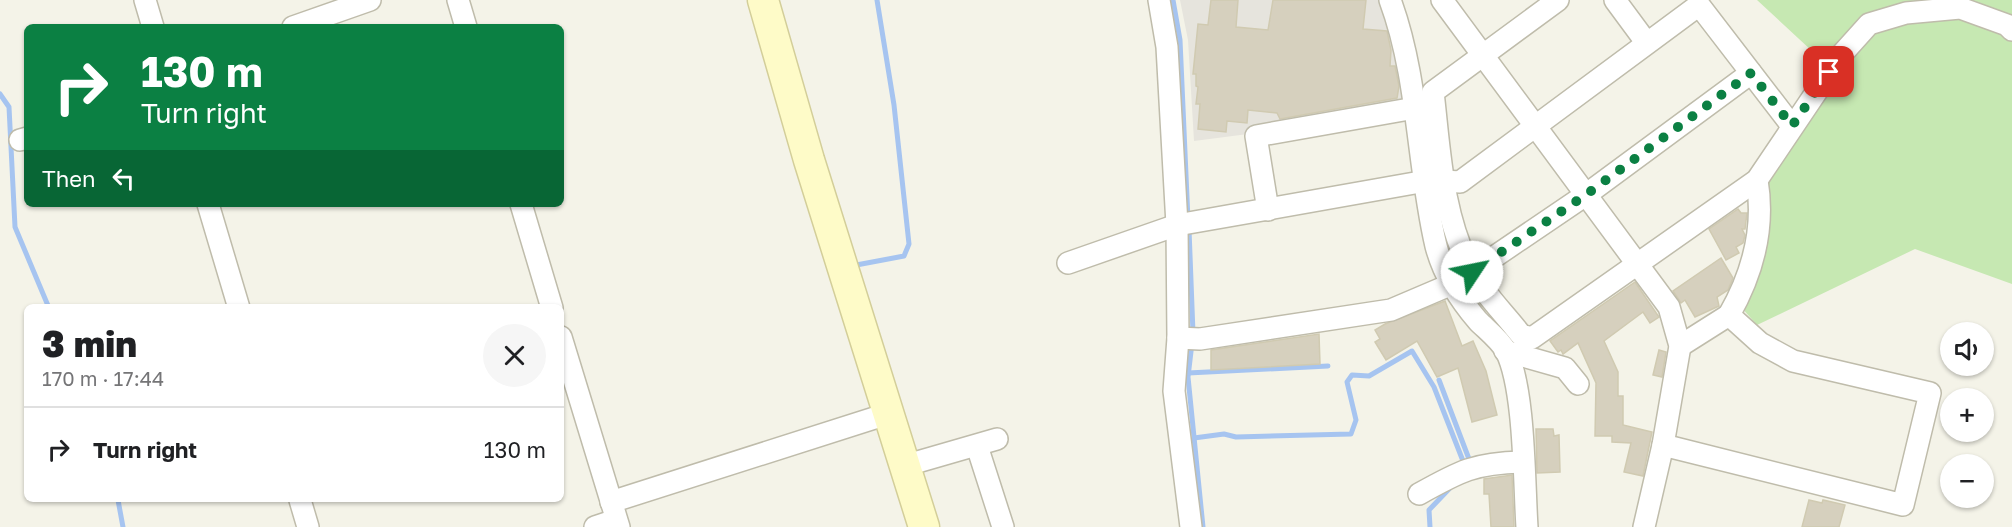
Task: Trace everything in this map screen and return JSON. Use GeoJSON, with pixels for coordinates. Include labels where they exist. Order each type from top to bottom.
{"type":"FeatureCollection","features":[{"type":"Feature","properties":{"kind":"street"},"geometry":{"type":"LineString","coordinates":[[145,0],[152,24]]}},
{"type":"Feature","properties":{"kind":"street"},"geometry":{"type":"LineString","coordinates":[[302,24],[370,0]]}},
{"type":"Feature","properties":{"kind":"street"},"geometry":{"type":"LineString","coordinates":[[458,0],[465,24]]}},
{"type":"Feature","properties":{"kind":"street"},"geometry":{"type":"LineString","coordinates":[[763,0],[888,414],[907,465],[924,527]]}},
{"type":"Feature","properties":{"kind":"street"},"geometry":{"type":"LineString","coordinates":[[1159,0],[1167,47],[1177,225],[1178,338],[1174,391],[1191,527]]}},
{"type":"Feature","properties":{"kind":"street"},"geometry":{"type":"LineString","coordinates":[[1390,0],[1397,18],[1414,108],[1435,181],[1454,231],[1472,272],[1521,335],[1532,338],[1757,180],[1842,54],[1869,24],[1906,13],[1960,9],[2007,25],[2012,30]]}},
{"type":"Feature","properties":{"kind":"street"},"geometry":{"type":"LineString","coordinates":[[1442,0],[1669,307],[1680,346],[1663,445],[1644,527]]}},
{"type":"Feature","properties":{"kind":"street"},"geometry":{"type":"LineString","coordinates":[[1527,527],[1517,388],[1505,351],[1476,318],[1452,284],[1437,248],[1433,92],[1558,0]]}},
{"type":"Feature","properties":{"kind":"street"},"geometry":{"type":"LineString","coordinates":[[1616,0],[1646,42]]}},
{"type":"Feature","properties":{"kind":"street"},"geometry":{"type":"LineString","coordinates":[[1068,263],[1177,225],[1435,181],[1460,182],[1646,42],[1699,5],[1792,126]]}},
{"type":"Feature","properties":{"kind":"street"},"geometry":{"type":"LineString","coordinates":[[1472,272],[1587,194],[1751,73]]}},
{"type":"Feature","properties":{"kind":"street"},"geometry":{"type":"LineString","coordinates":[[1268,210],[1256,136],[1414,108]]}},
{"type":"Feature","properties":{"kind":"street"},"geometry":{"type":"LineString","coordinates":[[1680,346],[1729,315],[1752,266],[1759,229],[1760,200],[1757,180]]}},
{"type":"Feature","properties":{"kind":"street"},"geometry":{"type":"LineString","coordinates":[[209,207],[238,304]]}},
{"type":"Feature","properties":{"kind":"street"},"geometry":{"type":"LineString","coordinates":[[522,207],[551,304]]}},
{"type":"Feature","properties":{"kind":"street"},"geometry":{"type":"LineString","coordinates":[[1178,338],[1200,339],[1391,310],[1452,284]]}},
{"type":"Feature","properties":{"kind":"street"},"geometry":{"type":"LineString","coordinates":[[1663,445],[1903,505],[1930,393],[1793,361],[1760,343],[1729,315]]}},
{"type":"Feature","properties":{"kind":"street"},"geometry":{"type":"LineString","coordinates":[[564,347],[615,516]]}},
{"type":"Feature","properties":{"kind":"street"},"geometry":{"type":"LineString","coordinates":[[1505,351],[1565,368],[1578,384]]}},
{"type":"Feature","properties":{"kind":"street"},"geometry":{"type":"LineString","coordinates":[[595,527],[615,516],[888,414]]}},
{"type":"Feature","properties":{"kind":"street"},"geometry":{"type":"LineString","coordinates":[[907,465],[987,442],[1003,527]]}},
{"type":"Feature","properties":{"kind":"street"},"geometry":{"type":"LineString","coordinates":[[1419,494],[1458,472],[1488,463],[1522,462]]}},
{"type":"Feature","properties":{"kind":"street"},"geometry":{"type":"LineString","coordinates":[[301,502],[308,527]]}},
{"type":"Feature","properties":{"kind":"shaded area"},"geometry":{"type":"Polygon","coordinates":[[[1180,0],[1385,0],[1408,98],[1403,106],[1248,134],[1194,141],[1188,40],[1180,0]]]}},
{"type":"Feature","properties":{"kind":"green space"},"geometry":{"type":"Polygon","coordinates":[[[1757,0],[2012,0],[2012,284],[1915,249],[1757,325],[1741,307],[1766,231],[1769,182],[1801,127],[1839,76],[1757,0]]]}},
{"type":"Feature","properties":{"kind":"building"},"geometry":{"type":"Polygon","coordinates":[[[1211,0],[1238,0],[1236,27],[1268,30],[1273,0],[1366,0],[1363,29],[1387,31],[1391,50],[1390,66],[1395,66],[1399,86],[1397,98],[1280,119],[1277,113],[1248,110],[1247,123],[1227,121],[1226,132],[1198,129],[1200,104],[1196,104],[1198,87],[1196,86],[1196,74],[1193,74],[1198,24],[1208,25],[1211,0]]]}},
{"type":"Feature","properties":{"kind":"building"},"geometry":{"type":"Polygon","coordinates":[[[1738,209],[1741,213],[1747,213],[1745,229],[1742,229],[1745,235],[1743,243],[1736,247],[1739,253],[1726,260],[1709,229],[1738,209]]]}},
{"type":"Feature","properties":{"kind":"building"},"geometry":{"type":"Polygon","coordinates":[[[1721,258],[1733,278],[1728,290],[1717,297],[1719,306],[1695,317],[1685,300],[1681,303],[1673,291],[1721,258]]]}},
{"type":"Feature","properties":{"kind":"building"},"geometry":{"type":"Polygon","coordinates":[[[1635,282],[1659,317],[1650,323],[1643,312],[1604,341],[1618,372],[1618,396],[1623,396],[1623,425],[1652,432],[1643,476],[1624,472],[1631,443],[1612,442],[1612,436],[1595,436],[1596,383],[1578,343],[1563,354],[1561,350],[1558,352],[1550,341],[1635,282]]]}},
{"type":"Feature","properties":{"kind":"building"},"geometry":{"type":"Polygon","coordinates":[[[1445,301],[1462,346],[1473,341],[1486,371],[1497,415],[1472,422],[1458,368],[1437,377],[1417,341],[1386,360],[1375,342],[1380,339],[1375,330],[1385,324],[1445,301]]]}},
{"type":"Feature","properties":{"kind":"building"},"geometry":{"type":"Polygon","coordinates":[[[1319,334],[1320,364],[1211,370],[1211,350],[1319,334]]]}},
{"type":"Feature","properties":{"kind":"building"},"geometry":{"type":"Polygon","coordinates":[[[1659,350],[1666,352],[1662,377],[1653,375],[1659,350]]]}},
{"type":"Feature","properties":{"kind":"building"},"geometry":{"type":"Polygon","coordinates":[[[1536,429],[1553,429],[1554,436],[1559,435],[1560,472],[1537,473],[1536,429]]]}},
{"type":"Feature","properties":{"kind":"building"},"geometry":{"type":"Polygon","coordinates":[[[1512,475],[1514,527],[1491,527],[1489,494],[1484,494],[1484,479],[1512,475]]]}},
{"type":"Feature","properties":{"kind":"building"},"geometry":{"type":"Polygon","coordinates":[[[1809,500],[1822,503],[1823,500],[1845,505],[1839,527],[1802,527],[1809,500]]]}},
{"type":"Feature","properties":{"kind":"waterway"},"geometry":{"type":"LineString","coordinates":[[851,266],[904,256],[909,244],[894,105],[877,0]]}},
{"type":"Feature","properties":{"kind":"waterway"},"geometry":{"type":"LineString","coordinates":[[1173,0],[1180,40],[1188,220]]}},
{"type":"Feature","properties":{"kind":"waterway"},"geometry":{"type":"LineString","coordinates":[[0,94],[9,107],[15,227],[47,304]]}},
{"type":"Feature","properties":{"kind":"waterway"},"geometry":{"type":"LineString","coordinates":[[1189,229],[1193,333]]}},
{"type":"Feature","properties":{"kind":"waterway"},"geometry":{"type":"LineString","coordinates":[[1192,343],[1188,377],[1203,527]]}},
{"type":"Feature","properties":{"kind":"waterway"},"geometry":{"type":"LineString","coordinates":[[1194,438],[1224,434],[1236,437],[1351,434],[1356,420],[1347,382],[1352,375],[1369,376],[1412,351],[1434,387],[1463,461]]}},
{"type":"Feature","properties":{"kind":"waterway"},"geometry":{"type":"LineString","coordinates":[[1188,373],[1328,366]]}},
{"type":"Feature","properties":{"kind":"waterway"},"geometry":{"type":"LineString","coordinates":[[1439,380],[1469,459]]}},
{"type":"Feature","properties":{"kind":"waterway"},"geometry":{"type":"LineString","coordinates":[[1430,527],[1429,510],[1450,488]]}},
{"type":"Feature","properties":{"kind":"waterway"},"geometry":{"type":"LineString","coordinates":[[118,502],[123,527]]}},
{"type":"Feature","properties":{"kind":"route"},"geometry":{"type":"LineString","coordinates":[[1472,272],[1587,194],[1751,73],[1792,126],[1829,72]]}}]}
